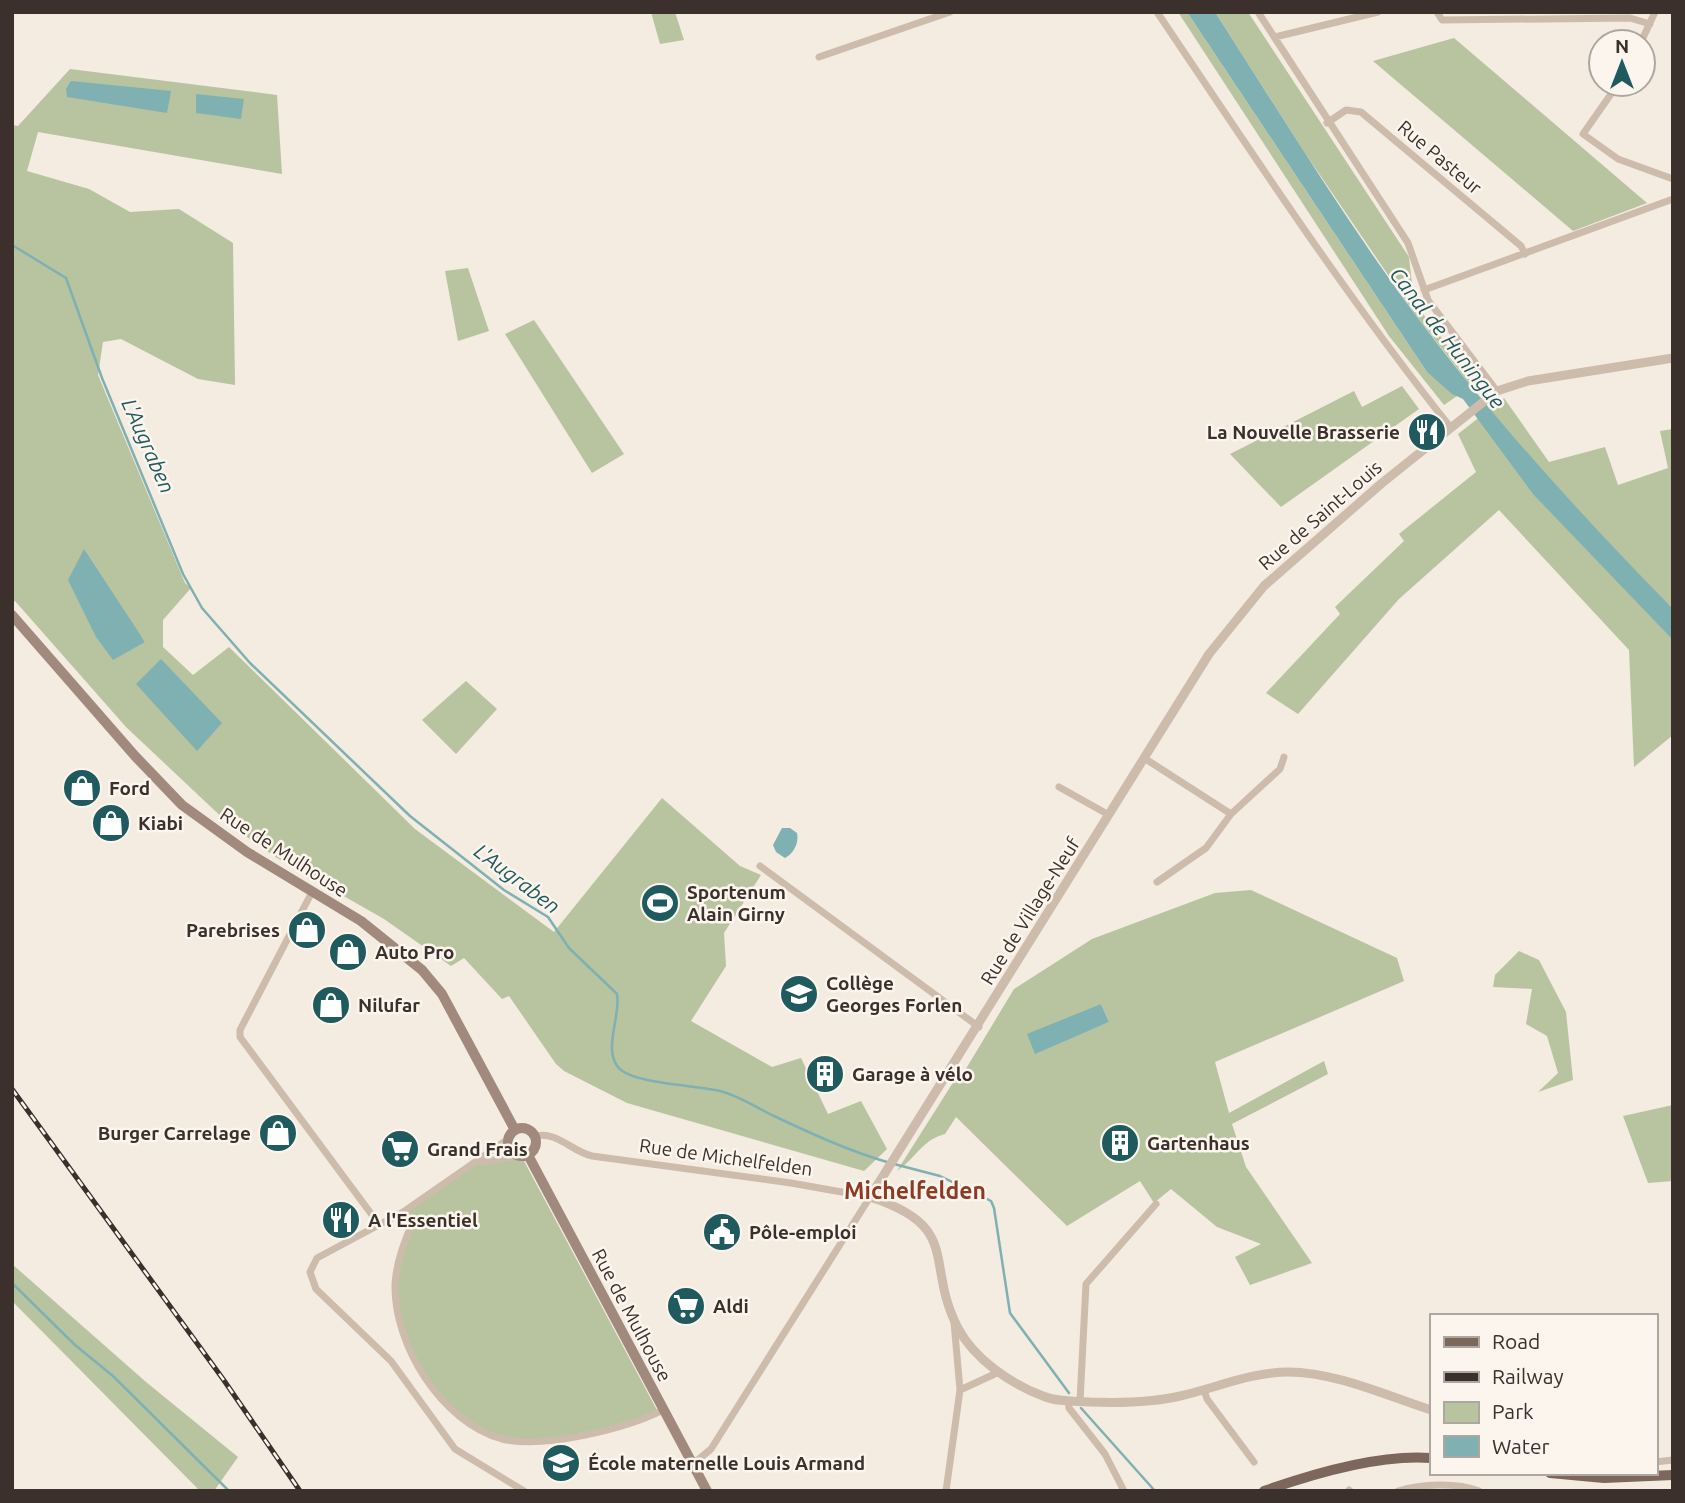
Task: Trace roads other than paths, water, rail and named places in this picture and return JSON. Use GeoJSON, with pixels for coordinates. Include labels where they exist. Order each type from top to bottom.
{"type":"FeatureCollection","features":[{"type":"Feature","properties":{"kind":"main road","name":"Rue de Mulhouse"},"geometry":{"type":"LineString","coordinates":[[12,615],[135,756],[182,805],[247,852],[392,944],[422,970],[442,994],[515,1130]]}},
{"type":"Feature","properties":{"kind":"main road"},"geometry":{"type":"LineString","coordinates":[[526,1128],[535,1136],[535,1149],[524,1156],[509,1148],[508,1139],[515,1130],[526,1128]]}},
{"type":"Feature","properties":{"kind":"main road","name":"Rue de Mulhouse"},"geometry":{"type":"LineString","coordinates":[[524,1156],[707,1491]]}},
{"type":"Feature","properties":{"kind":"main road"},"geometry":{"type":"LineString","coordinates":[[1265,1491],[1317,1475],[1386,1460],[1430,1458]]}},
{"type":"Feature","properties":{"kind":"main road"},"geometry":{"type":"LineString","coordinates":[[1572,1475],[1604,1478],[1673,1475]]}},
{"type":"Feature","properties":{"kind":"street"},"geometry":{"type":"LineString","coordinates":[[819,57],[950,12]]}},
{"type":"Feature","properties":{"kind":"street"},"geometry":{"type":"LineString","coordinates":[[1157,12],[1303,230],[1382,341],[1451,428]]}},
{"type":"Feature","properties":{"kind":"street"},"geometry":{"type":"LineString","coordinates":[[1258,12],[1327,123],[1408,243],[1428,300],[1494,393],[1528,381],[1673,358]]}},
{"type":"Feature","properties":{"kind":"street"},"geometry":{"type":"LineString","coordinates":[[1275,37],[1378,12]]}},
{"type":"Feature","properties":{"kind":"street"},"geometry":{"type":"LineString","coordinates":[[1437,12],[1442,20],[1630,18],[1650,23]]}},
{"type":"Feature","properties":{"kind":"street"},"geometry":{"type":"LineString","coordinates":[[1648,28],[1655,12]]}},
{"type":"Feature","properties":{"kind":"street"},"geometry":{"type":"LineString","coordinates":[[1607,98],[1584,128],[1586,138],[1618,159],[1673,179]]}},
{"type":"Feature","properties":{"kind":"street","name":"Rue Pasteur"},"geometry":{"type":"LineString","coordinates":[[1327,123],[1346,110],[1361,112],[1521,246],[1525,254]]}},
{"type":"Feature","properties":{"kind":"street"},"geometry":{"type":"LineString","coordinates":[[1424,290],[1673,199]]}},
{"type":"Feature","properties":{"kind":"street","name":"Rue de Saint-Louis"},"geometry":{"type":"LineString","coordinates":[[1209,654],[1264,586],[1494,393]]}},
{"type":"Feature","properties":{"kind":"street","name":"Rue de Village-Neuf"},"geometry":{"type":"LineString","coordinates":[[693,1464],[711,1449],[979,1027],[1209,654]]}},
{"type":"Feature","properties":{"kind":"street"},"geometry":{"type":"LineString","coordinates":[[1157,882],[1206,848],[1231,814],[1280,769],[1284,757]]}},
{"type":"Feature","properties":{"kind":"street"},"geometry":{"type":"LineString","coordinates":[[1144,758],[1231,814]]}},
{"type":"Feature","properties":{"kind":"street"},"geometry":{"type":"LineString","coordinates":[[1059,787],[1109,815]]}},
{"type":"Feature","properties":{"kind":"street"},"geometry":{"type":"LineString","coordinates":[[760,866],[979,1027]]}},
{"type":"Feature","properties":{"kind":"street"},"geometry":{"type":"LineString","coordinates":[[312,892],[240,1030],[240,1037],[378,1223]]}},
{"type":"Feature","properties":{"kind":"street","name":"Rue de Michelfelden"},"geometry":{"type":"LineString","coordinates":[[535,1136],[558,1137],[572,1150],[592,1156],[791,1183],[870,1198],[911,1214],[929,1232],[954,1318],[963,1337],[999,1372],[1046,1398],[1068,1401],[1151,1401],[1204,1390],[1262,1373],[1291,1372],[1342,1382],[1430,1410]]}},
{"type":"Feature","properties":{"kind":"street"},"geometry":{"type":"LineString","coordinates":[[508,1139],[406,1210],[317,1258],[310,1267],[312,1284],[386,1355],[455,1449],[524,1491]]}},
{"type":"Feature","properties":{"kind":"street"},"geometry":{"type":"LineString","coordinates":[[474,1164],[492,1158],[524,1156]]}},
{"type":"Feature","properties":{"kind":"street"},"geometry":{"type":"LineString","coordinates":[[1080,1401],[1086,1284],[1156,1204]]}},
{"type":"Feature","properties":{"kind":"street"},"geometry":{"type":"LineString","coordinates":[[406,1210],[412,1223],[397,1264],[395,1284],[396,1307],[404,1338],[427,1380],[463,1418],[495,1436],[542,1442],[563,1440],[663,1410]]}},
{"type":"Feature","properties":{"kind":"street"},"geometry":{"type":"LineString","coordinates":[[946,1491],[960,1390],[954,1354],[954,1318]]}},
{"type":"Feature","properties":{"kind":"street"},"geometry":{"type":"LineString","coordinates":[[954,1354],[963,1337]]}},
{"type":"Feature","properties":{"kind":"street"},"geometry":{"type":"LineString","coordinates":[[960,1390],[999,1372]]}},
{"type":"Feature","properties":{"kind":"street"},"geometry":{"type":"LineString","coordinates":[[1204,1390],[1207,1399],[1254,1462]]}},
{"type":"Feature","properties":{"kind":"street"},"geometry":{"type":"LineString","coordinates":[[1068,1401],[1069,1408],[1105,1454],[1124,1491]]}},
{"type":"Feature","properties":{"kind":"street"},"geometry":{"type":"LineString","coordinates":[[1398,1491],[1429,1486],[1459,1486],[1479,1491]]}},
{"type":"Feature","properties":{"kind":"water"},"geometry":{"type":"Polygon","coordinates":[[[1187,12],[1215,12],[1362,240],[1414,313],[1475,391],[1539,466],[1673,609],[1673,640],[1533,494],[1463,399],[1452,394],[1427,372],[1187,12]]]}},
{"type":"Feature","properties":{"kind":"water"},"geometry":{"type":"Polygon","coordinates":[[[71,81],[171,91],[167,113],[67,97],[66,89],[71,81]]]}},
{"type":"Feature","properties":{"kind":"water"},"geometry":{"type":"Polygon","coordinates":[[[196,94],[244,99],[241,119],[196,113],[196,94]]]}},
{"type":"Feature","properties":{"kind":"water"},"geometry":{"type":"Polygon","coordinates":[[[84,549],[145,642],[113,660],[96,637],[68,580],[84,549]]]}},
{"type":"Feature","properties":{"kind":"water"},"geometry":{"type":"Polygon","coordinates":[[[161,659],[222,723],[197,751],[136,684],[161,659]]]}},
{"type":"Feature","properties":{"kind":"water"},"geometry":{"type":"Polygon","coordinates":[[[782,828],[790,828],[797,833],[795,847],[785,858],[776,852],[773,845],[782,828]]]}},
{"type":"Feature","properties":{"kind":"water"},"geometry":{"type":"Polygon","coordinates":[[[1101,1004],[1109,1022],[1035,1054],[1027,1034],[1101,1004]]]}},
{"type":"Feature","properties":{"kind":"waterway","name":"L'Augraben"},"geometry":{"type":"LineString","coordinates":[[12,245],[66,278],[102,378],[183,574],[202,608],[250,663],[410,816],[504,890],[548,917],[569,948],[617,994],[612,1051],[618,1067],[636,1077],[727,1093],[830,1141],[887,1162]]}},
{"type":"Feature","properties":{"kind":"waterway","name":"L'Augraben"},"geometry":{"type":"LineString","coordinates":[[894,1164],[940,1176],[991,1201],[1010,1313],[1069,1393]]}},
{"type":"Feature","properties":{"kind":"waterway"},"geometry":{"type":"LineString","coordinates":[[12,1283],[75,1345],[113,1376],[229,1491]]}},
{"type":"Feature","properties":{"kind":"waterway","name":"L'Augraben"},"geometry":{"type":"LineString","coordinates":[[1081,1408],[1155,1491]]}},
{"type":"Feature","properties":{"kind":"railway"},"geometry":{"type":"LineString","coordinates":[[12,1089],[223,1379],[300,1491]]}},
{"type":"Feature","properties":{"kind":"place","name":"La Nouvelle Brasserie"},"geometry":{"type":"Point","coordinates":[1427,432]}},
{"type":"Feature","properties":{"kind":"place","name":"Ford"},"geometry":{"type":"Point","coordinates":[82,788]}},
{"type":"Feature","properties":{"kind":"place","name":"Kiabi"},"geometry":{"type":"Point","coordinates":[111,823]}},
{"type":"Feature","properties":{"kind":"place","name":"Sportenum Alain Girny"},"geometry":{"type":"Point","coordinates":[660,903]}},
{"type":"Feature","properties":{"kind":"place","name":"Parebrises"},"geometry":{"type":"Point","coordinates":[307,930]}},
{"type":"Feature","properties":{"kind":"place","name":"Auto Pro"},"geometry":{"type":"Point","coordinates":[348,952]}},
{"type":"Feature","properties":{"kind":"place","name":"Collège Georges Forlen"},"geometry":{"type":"Point","coordinates":[799,994]}},
{"type":"Feature","properties":{"kind":"place","name":"Nilufar"},"geometry":{"type":"Point","coordinates":[331,1005]}},
{"type":"Feature","properties":{"kind":"place","name":"Garage à vélo"},"geometry":{"type":"Point","coordinates":[825,1074]}},
{"type":"Feature","properties":{"kind":"place","name":"Burger Carrelage"},"geometry":{"type":"Point","coordinates":[278,1133]}},
{"type":"Feature","properties":{"kind":"place","name":"Gartenhaus"},"geometry":{"type":"Point","coordinates":[1120,1143]}},
{"type":"Feature","properties":{"kind":"place","name":"Grand Frais"},"geometry":{"type":"Point","coordinates":[400,1149]}},
{"type":"Feature","properties":{"kind":"place","name":"A l'Essentiel"},"geometry":{"type":"Point","coordinates":[341,1220]}},
{"type":"Feature","properties":{"kind":"place","name":"Pôle-emploi"},"geometry":{"type":"Point","coordinates":[722,1232]}},
{"type":"Feature","properties":{"kind":"place","name":"Aldi"},"geometry":{"type":"Point","coordinates":[686,1306]}},
{"type":"Feature","properties":{"kind":"place","name":"École maternelle Louis Armand"},"geometry":{"type":"Point","coordinates":[561,1463]}},
{"type":"Feature","properties":{"kind":"district","name":"Michelfelden"},"geometry":{"type":"Point","coordinates":[915,1191]}},
{"type":"Feature","properties":{"kind":"water label","name":"Canal de Huningue"},"geometry":{"type":"Point","coordinates":[1447,338]}}]}
